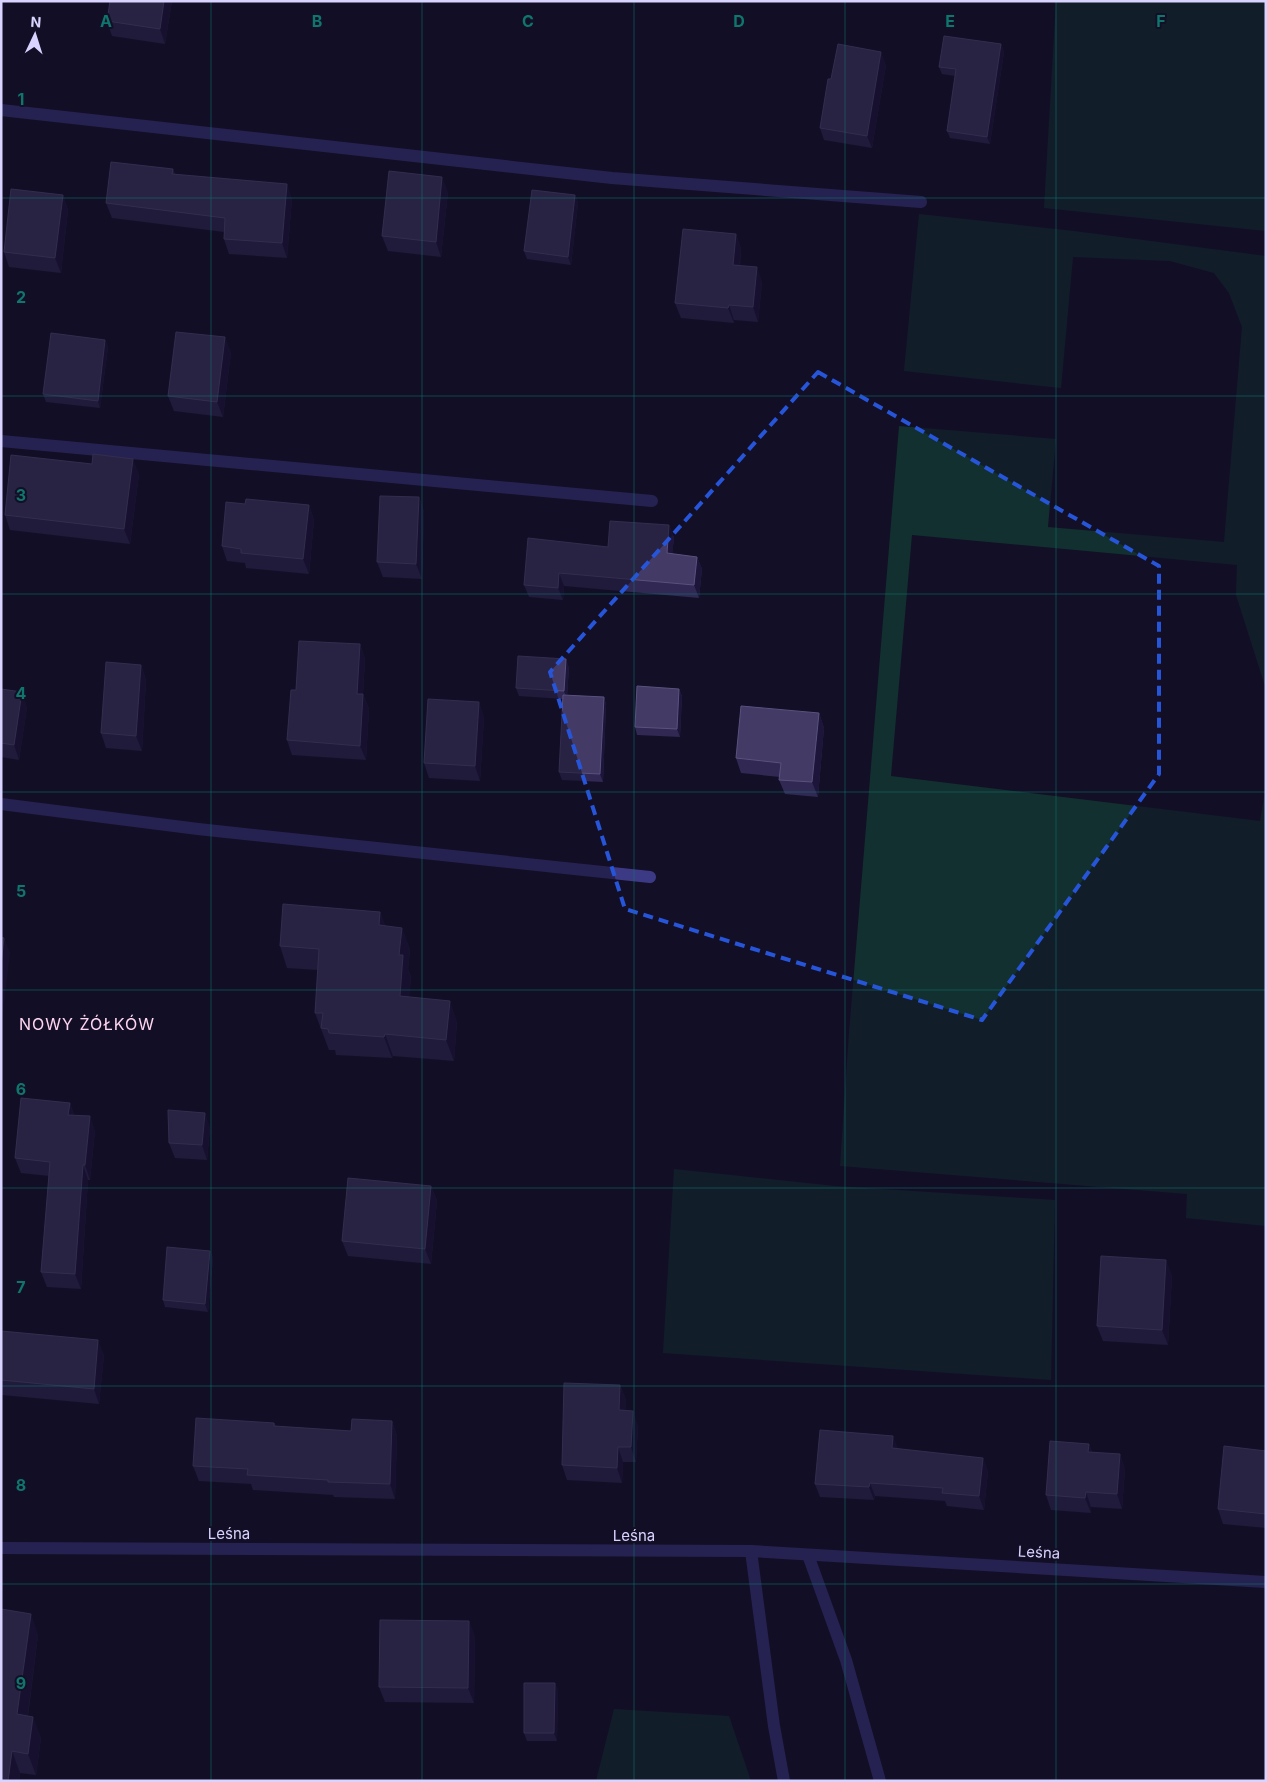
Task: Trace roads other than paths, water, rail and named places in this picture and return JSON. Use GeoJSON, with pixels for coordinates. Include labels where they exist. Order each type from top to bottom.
{"type":"FeatureCollection","features":[{"type":"Feature","properties":{"kind":"street"},"geometry":{"type":"LineString","coordinates":[[1,110],[612,178],[921,202]]}},
{"type":"Feature","properties":{"kind":"street"},"geometry":{"type":"LineString","coordinates":[[1,441],[652,501]]}},
{"type":"Feature","properties":{"kind":"street"},"geometry":{"type":"LineString","coordinates":[[1,804],[198,829],[650,877]]}},
{"type":"Feature","properties":{"kind":"street","name":"Leśna"},"geometry":{"type":"LineString","coordinates":[[1,1548],[752,1551],[1266,1582]]}},
{"type":"Feature","properties":{"kind":"street"},"geometry":{"type":"LineString","coordinates":[[752,1551],[774,1726],[784,1781]]}},
{"type":"Feature","properties":{"kind":"street"},"geometry":{"type":"LineString","coordinates":[[808,1555],[846,1660],[880,1781]]}},
{"type":"Feature","properties":{"kind":"district","name":"NOWY ŻÓŁKÓW"},"geometry":{"type":"Point","coordinates":[87,1024]}}]}
